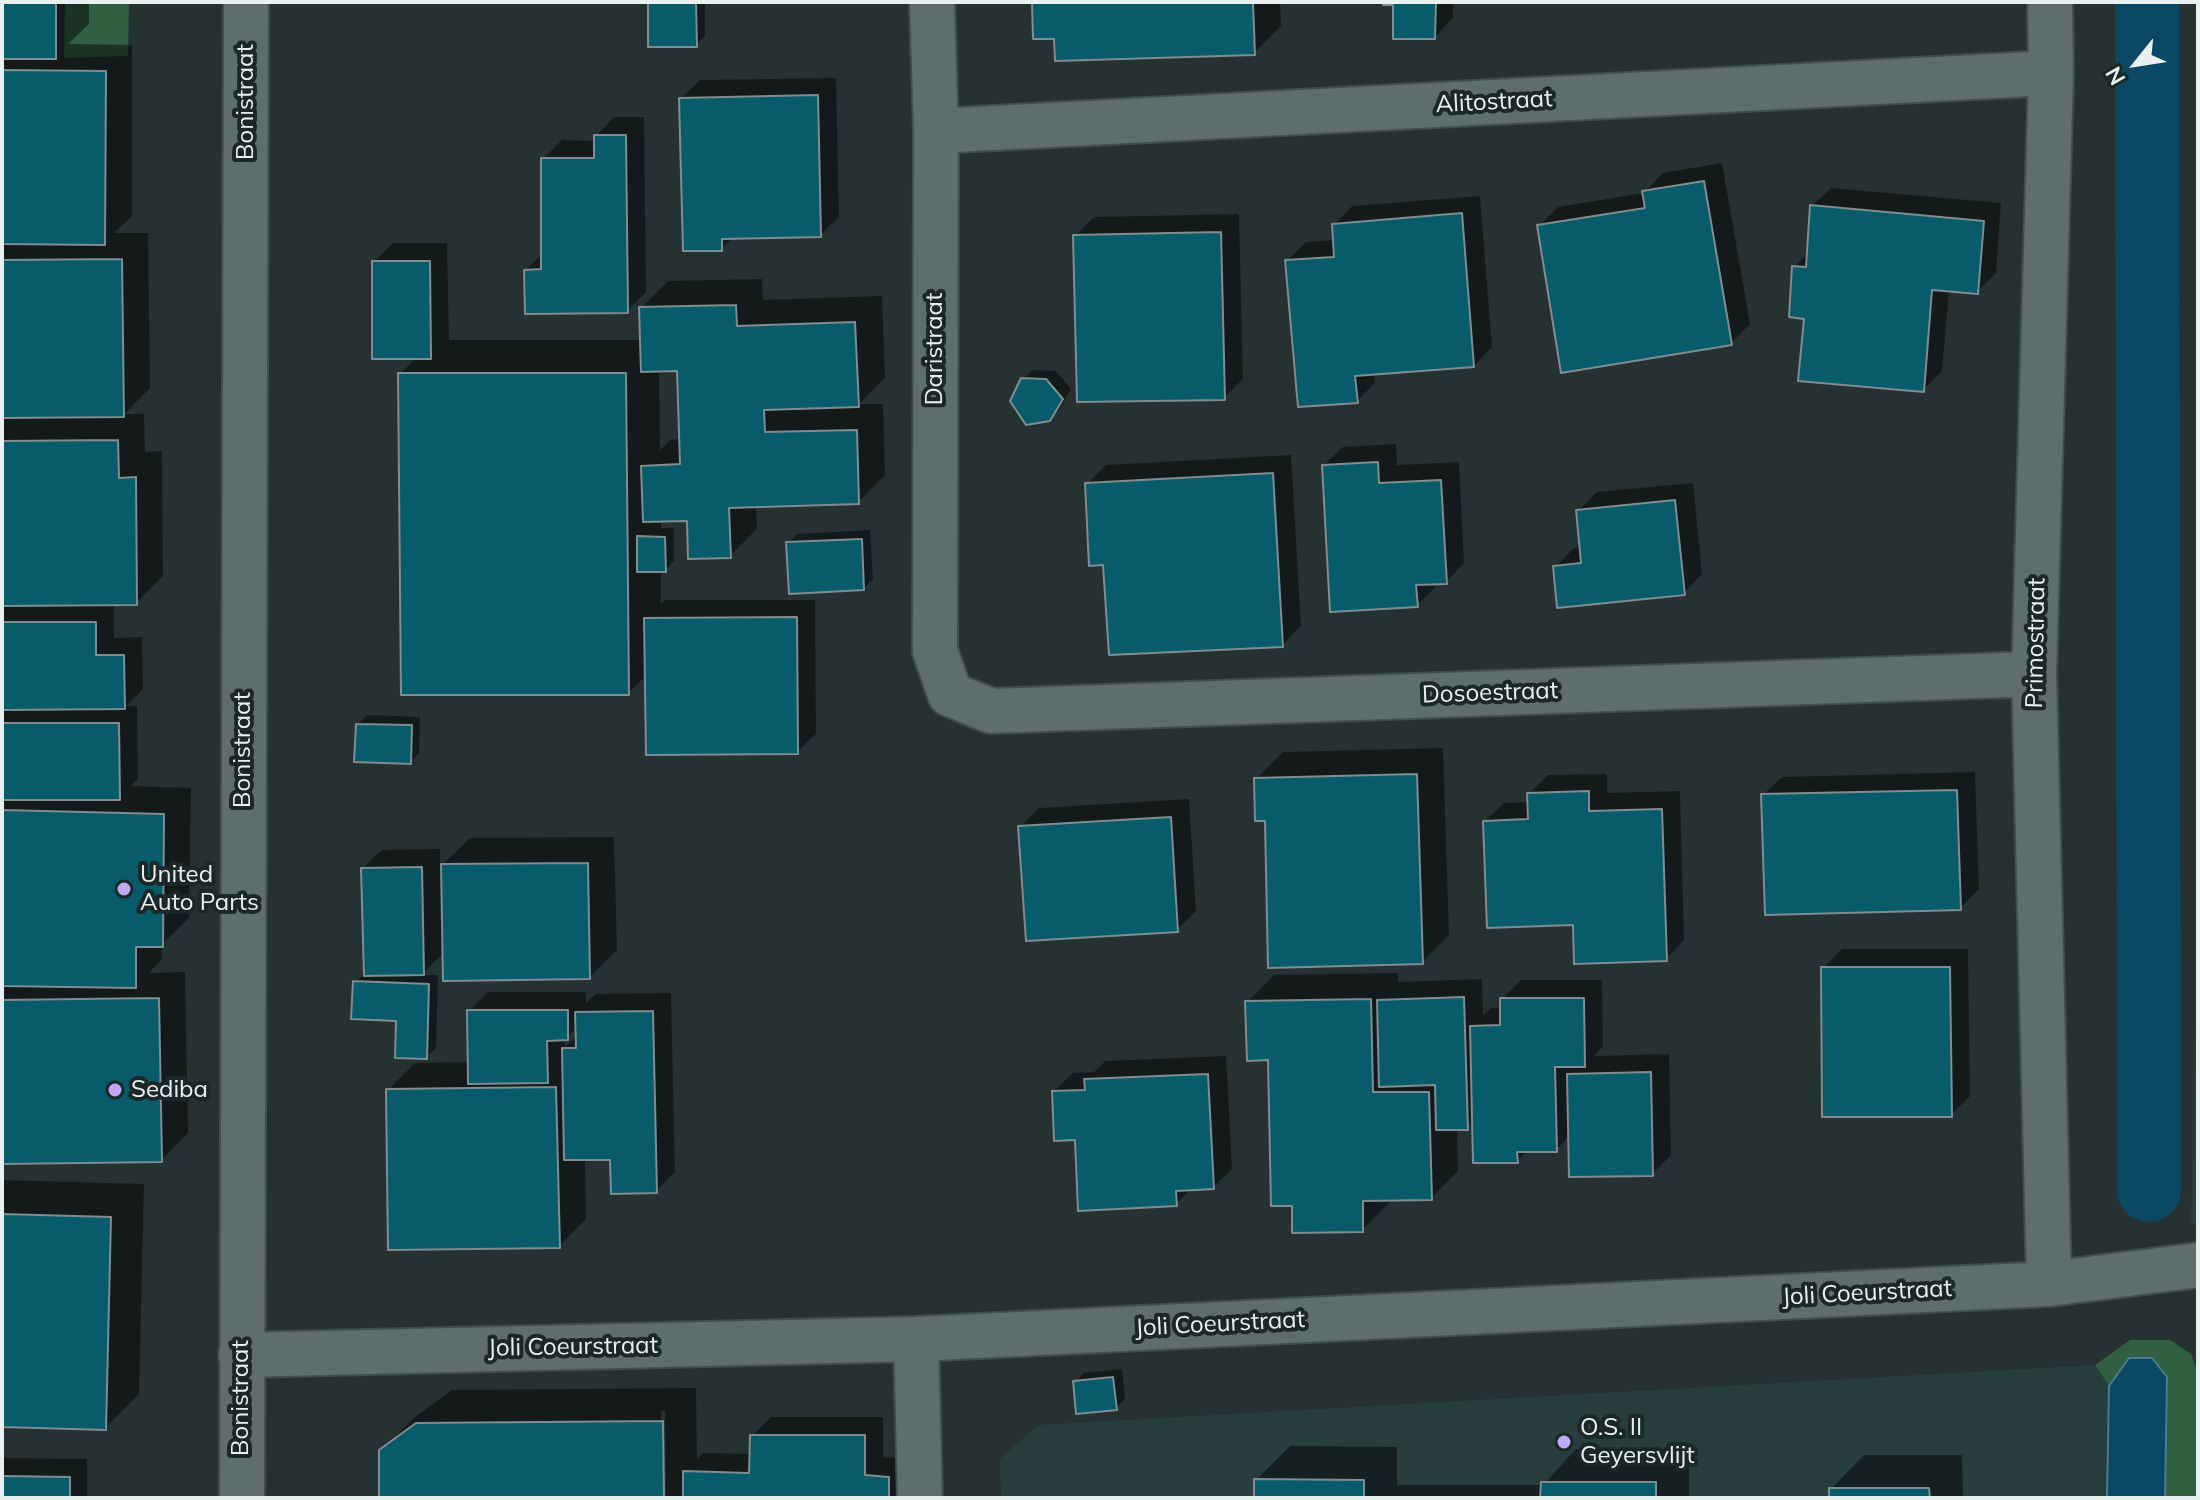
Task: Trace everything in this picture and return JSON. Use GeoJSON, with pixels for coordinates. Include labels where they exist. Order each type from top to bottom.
{"type":"FeatureCollection","features":[{"type":"Feature","properties":{"kind":"street","name":"Bonistraat"},"geometry":{"type":"LineString","coordinates":[[242,1498],[246,2]]}},
{"type":"Feature","properties":{"kind":"street","name":"Daristraat"},"geometry":{"type":"LineString","coordinates":[[932,2],[936,131],[935,651],[950,694]]}},
{"type":"Feature","properties":{"kind":"street","name":"Primostraat"},"geometry":{"type":"LineString","coordinates":[[2049,1284],[2034,674],[2051,73],[2050,2]]}},
{"type":"Feature","properties":{"kind":"street","name":"Alitostraat"},"geometry":{"type":"LineString","coordinates":[[936,131],[2051,73]]}},
{"type":"Feature","properties":{"kind":"street","name":"Dosoestraat"},"geometry":{"type":"LineString","coordinates":[[950,694],[991,711],[2034,674]]}},
{"type":"Feature","properties":{"kind":"street","name":"Joli Coeurstraat"},"geometry":{"type":"LineString","coordinates":[[241,1355],[916,1339],[2049,1284],[2198,1265]]}},
{"type":"Feature","properties":{"kind":"street"},"geometry":{"type":"LineString","coordinates":[[916,1339],[920,1498]]}},
{"type":"Feature","properties":{"kind":"shaded area"},"geometry":{"type":"Polygon","coordinates":[[[2198,934],[2198,1223],[2191,1223],[2198,934]]]}},
{"type":"Feature","properties":{"kind":"shaded area","name":"O.S. II Geyersvlijt"},"geometry":{"type":"Polygon","coordinates":[[[2095,1365],[2109,1386],[2107,1498],[1001,1498],[1000,1459],[1038,1425],[2095,1365]]]}},
{"type":"Feature","properties":{"kind":"green space"},"geometry":{"type":"Polygon","coordinates":[[[65,2],[129,2],[128,56],[64,58],[65,2]]]}},
{"type":"Feature","properties":{"kind":"green space"},"geometry":{"type":"Polygon","coordinates":[[[2130,1340],[2170,1340],[2191,1354],[2198,1374],[2198,1498],[2165,1498],[2167,1378],[2152,1358],[2129,1358],[2109,1386],[2095,1365],[2130,1340]]]}},
{"type":"Feature","properties":{"kind":"water"},"geometry":{"type":"Polygon","coordinates":[[[2129,1358],[2152,1358],[2167,1377],[2165,1498],[2107,1498],[2109,1386],[2129,1358]]]}},
{"type":"Feature","properties":{"kind":"building"},"geometry":{"type":"Polygon","coordinates":[[[2,2],[56,2],[56,59],[2,59],[2,2]]]}},
{"type":"Feature","properties":{"kind":"building"},"geometry":{"type":"Polygon","coordinates":[[[648,2],[696,2],[697,47],[648,47],[648,2]]]}},
{"type":"Feature","properties":{"kind":"building"},"geometry":{"type":"Polygon","coordinates":[[[1032,2],[1253,2],[1255,55],[1055,61],[1054,39],[1033,39],[1032,2]]]}},
{"type":"Feature","properties":{"kind":"building"},"geometry":{"type":"Polygon","coordinates":[[[1383,2],[1436,2],[1435,39],[1393,39],[1393,5],[1383,5],[1383,2]]]}},
{"type":"Feature","properties":{"kind":"building"},"geometry":{"type":"Polygon","coordinates":[[[2,70],[106,71],[105,245],[2,244],[2,70]]]}},
{"type":"Feature","properties":{"kind":"building"},"geometry":{"type":"Polygon","coordinates":[[[818,95],[821,237],[722,239],[722,251],[683,251],[679,98],[818,95]]]}},
{"type":"Feature","properties":{"kind":"building"},"geometry":{"type":"Polygon","coordinates":[[[594,135],[626,135],[628,313],[525,314],[524,270],[541,269],[541,158],[594,158],[594,135]]]}},
{"type":"Feature","properties":{"kind":"building"},"geometry":{"type":"Polygon","coordinates":[[[1704,181],[1732,345],[1561,373],[1537,225],[1645,208],[1642,191],[1704,181]]]}},
{"type":"Feature","properties":{"kind":"building"},"geometry":{"type":"Polygon","coordinates":[[[1810,205],[1984,221],[1978,294],[1932,290],[1924,392],[1798,381],[1804,319],[1789,317],[1792,266],[1806,267],[1810,205]]]}},
{"type":"Feature","properties":{"kind":"building"},"geometry":{"type":"Polygon","coordinates":[[[1462,213],[1474,367],[1355,376],[1358,403],[1298,407],[1285,260],[1334,257],[1332,224],[1462,213]]]}},
{"type":"Feature","properties":{"kind":"building"},"geometry":{"type":"Polygon","coordinates":[[[1221,232],[1225,400],[1077,402],[1073,235],[1221,232]]]}},
{"type":"Feature","properties":{"kind":"building"},"geometry":{"type":"Polygon","coordinates":[[[122,259],[124,417],[2,418],[2,260],[122,259]]]}},
{"type":"Feature","properties":{"kind":"building"},"geometry":{"type":"Polygon","coordinates":[[[372,261],[430,261],[431,359],[372,359],[372,261]]]}},
{"type":"Feature","properties":{"kind":"building"},"geometry":{"type":"Polygon","coordinates":[[[736,305],[737,326],[855,322],[859,407],[764,410],[765,432],[857,430],[859,504],[729,508],[731,558],[688,559],[687,521],[643,522],[641,466],[680,464],[677,371],[641,372],[639,307],[736,305]]]}},
{"type":"Feature","properties":{"kind":"building"},"geometry":{"type":"Polygon","coordinates":[[[398,373],[626,373],[629,695],[401,695],[398,373]]]}},
{"type":"Feature","properties":{"kind":"building"},"geometry":{"type":"Polygon","coordinates":[[[1021,378],[1046,379],[1063,399],[1050,421],[1026,425],[1010,401],[1021,378]]]}},
{"type":"Feature","properties":{"kind":"building"},"geometry":{"type":"Polygon","coordinates":[[[118,440],[119,478],[136,477],[137,605],[2,606],[2,441],[118,440]]]}},
{"type":"Feature","properties":{"kind":"building"},"geometry":{"type":"Polygon","coordinates":[[[1378,462],[1379,483],[1441,480],[1447,584],[1416,585],[1418,607],[1330,612],[1322,465],[1378,462]]]}},
{"type":"Feature","properties":{"kind":"building"},"geometry":{"type":"Polygon","coordinates":[[[1273,473],[1283,647],[1109,655],[1103,565],[1089,566],[1085,483],[1273,473]]]}},
{"type":"Feature","properties":{"kind":"building"},"geometry":{"type":"Polygon","coordinates":[[[1675,500],[1685,595],[1557,608],[1553,566],[1581,563],[1576,510],[1675,500]]]}},
{"type":"Feature","properties":{"kind":"building"},"geometry":{"type":"Polygon","coordinates":[[[637,536],[665,537],[666,572],[637,572],[637,536]]]}},
{"type":"Feature","properties":{"kind":"building"},"geometry":{"type":"Polygon","coordinates":[[[862,539],[864,590],[789,594],[786,542],[862,539]]]}},
{"type":"Feature","properties":{"kind":"building"},"geometry":{"type":"Polygon","coordinates":[[[797,617],[798,754],[646,755],[644,618],[797,617]]]}},
{"type":"Feature","properties":{"kind":"building"},"geometry":{"type":"Polygon","coordinates":[[[2,622],[96,622],[96,655],[124,655],[125,709],[2,710],[2,622]]]}},
{"type":"Feature","properties":{"kind":"building"},"geometry":{"type":"Polygon","coordinates":[[[2,723],[119,723],[120,800],[2,800],[2,723]]]}},
{"type":"Feature","properties":{"kind":"building"},"geometry":{"type":"Polygon","coordinates":[[[356,724],[412,725],[411,764],[354,762],[356,724]]]}},
{"type":"Feature","properties":{"kind":"building"},"geometry":{"type":"Polygon","coordinates":[[[1417,774],[1423,964],[1268,968],[1265,821],[1255,821],[1254,778],[1417,774]]]}},
{"type":"Feature","properties":{"kind":"building"},"geometry":{"type":"Polygon","coordinates":[[[1957,790],[1961,910],[1765,915],[1761,794],[1957,790]]]}},
{"type":"Feature","properties":{"kind":"building"},"geometry":{"type":"Polygon","coordinates":[[[1589,791],[1589,811],[1662,809],[1667,961],[1574,964],[1573,925],[1487,928],[1483,821],[1528,819],[1527,793],[1589,791]]]}},
{"type":"Feature","properties":{"kind":"building"},"geometry":{"type":"Polygon","coordinates":[[[2,810],[164,814],[163,947],[136,947],[136,988],[2,986],[2,810]]]}},
{"type":"Feature","properties":{"kind":"building"},"geometry":{"type":"Polygon","coordinates":[[[1171,817],[1178,932],[1026,941],[1018,826],[1171,817]]]}},
{"type":"Feature","properties":{"kind":"building"},"geometry":{"type":"Polygon","coordinates":[[[588,863],[590,979],[443,981],[441,864],[588,863]]]}},
{"type":"Feature","properties":{"kind":"building"},"geometry":{"type":"Polygon","coordinates":[[[422,867],[424,975],[364,976],[361,868],[422,867]]]}},
{"type":"Feature","properties":{"kind":"building"},"geometry":{"type":"Polygon","coordinates":[[[1821,967],[1950,967],[1952,1117],[1822,1117],[1821,967]]]}},
{"type":"Feature","properties":{"kind":"building"},"geometry":{"type":"Polygon","coordinates":[[[353,981],[429,984],[427,1059],[395,1058],[396,1021],[351,1019],[353,981]]]}},
{"type":"Feature","properties":{"kind":"building"},"geometry":{"type":"Polygon","coordinates":[[[1464,997],[1468,1130],[1436,1130],[1435,1085],[1379,1087],[1377,1000],[1464,997]]]}},
{"type":"Feature","properties":{"kind":"building"},"geometry":{"type":"Polygon","coordinates":[[[159,998],[162,1162],[2,1164],[2,1000],[159,998]]]}},
{"type":"Feature","properties":{"kind":"building"},"geometry":{"type":"Polygon","coordinates":[[[1500,998],[1584,998],[1585,1067],[1555,1067],[1557,1152],[1517,1152],[1518,1163],[1473,1163],[1470,1026],[1500,1025],[1500,998]]]}},
{"type":"Feature","properties":{"kind":"building"},"geometry":{"type":"Polygon","coordinates":[[[1371,999],[1373,1092],[1429,1092],[1432,1200],[1363,1201],[1363,1232],[1292,1233],[1292,1206],[1271,1206],[1268,1060],[1247,1061],[1245,1001],[1371,999]]]}},
{"type":"Feature","properties":{"kind":"building"},"geometry":{"type":"Polygon","coordinates":[[[467,1010],[568,1010],[568,1040],[547,1041],[548,1083],[468,1084],[467,1010]]]}},
{"type":"Feature","properties":{"kind":"building"},"geometry":{"type":"Polygon","coordinates":[[[653,1011],[657,1193],[611,1194],[610,1160],[564,1160],[562,1048],[576,1048],[575,1012],[653,1011]]]}},
{"type":"Feature","properties":{"kind":"building"},"geometry":{"type":"Polygon","coordinates":[[[1651,1072],[1653,1176],[1569,1177],[1567,1074],[1651,1072]]]}},
{"type":"Feature","properties":{"kind":"building"},"geometry":{"type":"Polygon","coordinates":[[[1208,1074],[1214,1189],[1176,1191],[1177,1206],[1078,1211],[1075,1140],[1054,1141],[1052,1091],[1085,1090],[1084,1079],[1208,1074]]]}},
{"type":"Feature","properties":{"kind":"building"},"geometry":{"type":"Polygon","coordinates":[[[556,1087],[560,1248],[388,1250],[386,1089],[556,1087]]]}},
{"type":"Feature","properties":{"kind":"building"},"geometry":{"type":"Polygon","coordinates":[[[2,1214],[111,1217],[106,1430],[2,1427],[2,1214]]]}},
{"type":"Feature","properties":{"kind":"building"},"geometry":{"type":"Polygon","coordinates":[[[1113,1377],[1117,1410],[1076,1414],[1073,1381],[1113,1377]]]}},
{"type":"Feature","properties":{"kind":"building"},"geometry":{"type":"Polygon","coordinates":[[[663,1421],[664,1498],[379,1498],[379,1450],[416,1423],[663,1421]]]}},
{"type":"Feature","properties":{"kind":"building"},"geometry":{"type":"Polygon","coordinates":[[[750,1435],[865,1435],[865,1475],[889,1477],[889,1498],[683,1498],[683,1471],[749,1473],[750,1435]]]}},
{"type":"Feature","properties":{"kind":"building"},"geometry":{"type":"Polygon","coordinates":[[[2,1476],[70,1477],[70,1498],[2,1498],[2,1476]]]}},
{"type":"Feature","properties":{"kind":"building"},"geometry":{"type":"Polygon","coordinates":[[[1254,1479],[1364,1480],[1364,1498],[1254,1498],[1254,1479]]]}},
{"type":"Feature","properties":{"kind":"building"},"geometry":{"type":"Polygon","coordinates":[[[1541,1482],[1656,1482],[1656,1498],[1540,1498],[1541,1482]]]}},
{"type":"Feature","properties":{"kind":"building"},"geometry":{"type":"Polygon","coordinates":[[[1829,1488],[1929,1488],[1930,1498],[1829,1498],[1829,1488]]]}},
{"type":"Feature","properties":{"kind":"waterway"},"geometry":{"type":"LineString","coordinates":[[2147,2],[2149,1190]]}},
{"type":"Feature","properties":{"kind":"place","name":"United Auto Parts"},"geometry":{"type":"Point","coordinates":[124,889]}},
{"type":"Feature","properties":{"kind":"place","name":"Sediba"},"geometry":{"type":"Point","coordinates":[115,1090]}},
{"type":"Feature","properties":{"kind":"place","name":"O.S. II Geyersvlijt"},"geometry":{"type":"Point","coordinates":[1564,1442]}}]}
